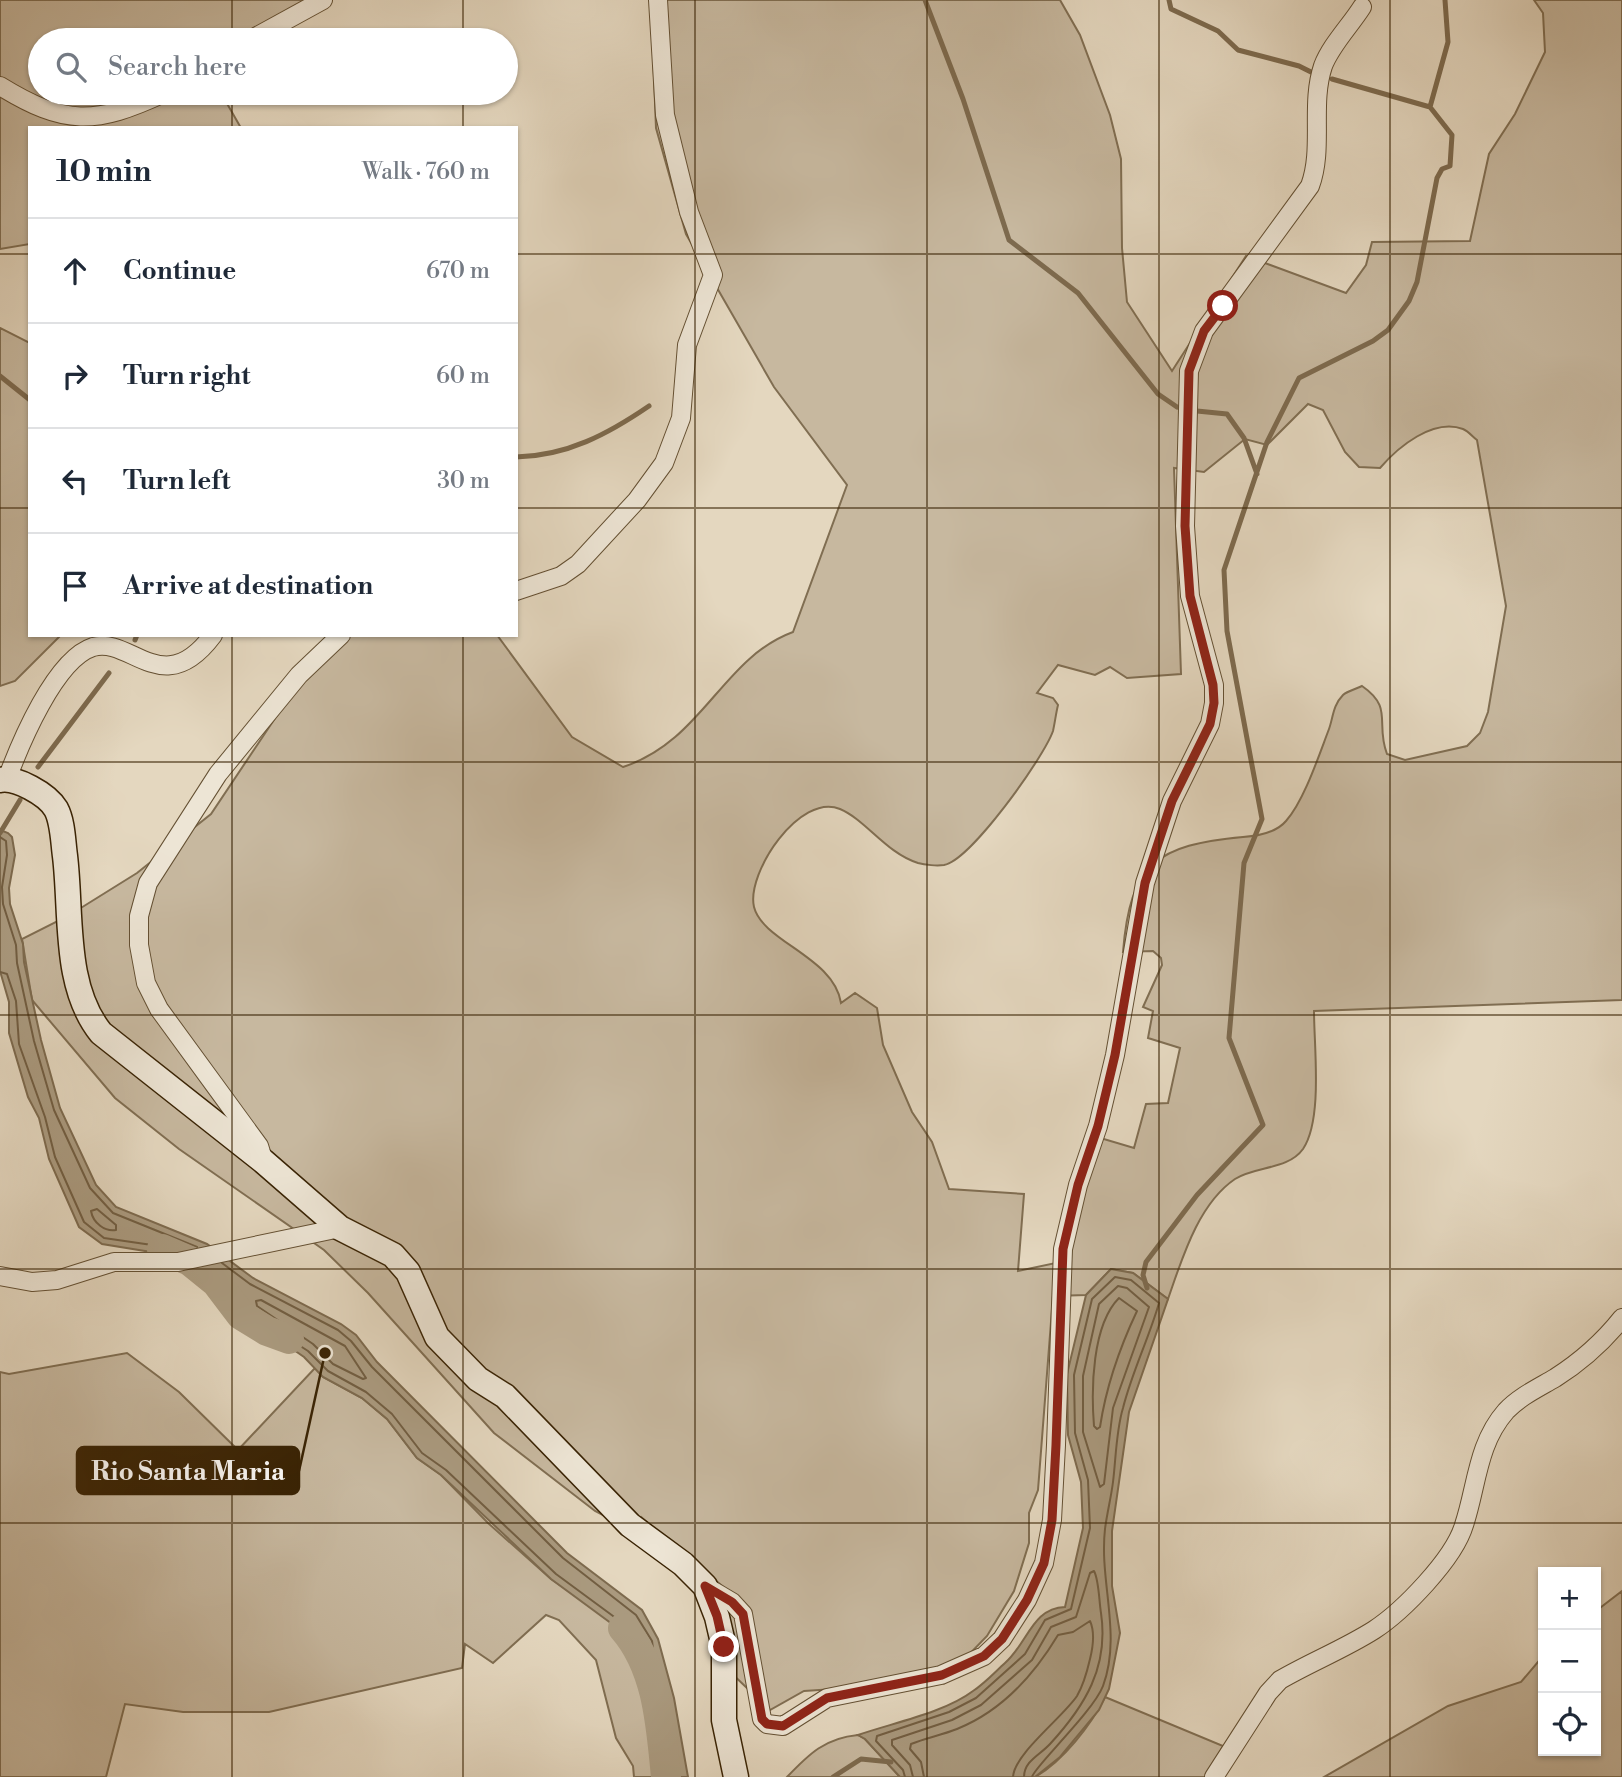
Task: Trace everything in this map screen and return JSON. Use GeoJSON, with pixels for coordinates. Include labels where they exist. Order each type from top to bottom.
{"type":"FeatureCollection","features":[{"type":"Feature","properties":{"kind":"street"},"geometry":{"type":"LineString","coordinates":[[272,28],[323,0]]}},
{"type":"Feature","properties":{"kind":"street"},"geometry":{"type":"LineString","coordinates":[[518,590],[561,576],[591,552],[637,500],[664,463],[681,418],[687,345],[713,275],[689,212],[665,115],[658,0]]}},
{"type":"Feature","properties":{"kind":"street"},"geometry":{"type":"LineString","coordinates":[[212,637],[206,645],[181,661],[160,666],[104,645],[91,647],[76,657],[30,725],[3,780],[43,796],[55,808],[62,832],[76,980],[86,1014],[101,1033],[263,1161],[340,1228],[393,1255],[408,1272],[437,1337],[478,1379],[505,1396],[630,1525],[683,1564],[705,1586],[732,1602],[743,1614],[762,1719],[767,1724],[783,1726],[827,1698],[942,1675],[984,1656],[1002,1639],[1021,1609],[1044,1563],[1052,1520],[1061,1277],[1066,1230],[1098,1126],[1115,1055],[1145,883],[1172,801],[1210,724],[1214,703],[1213,685],[1190,596],[1185,526],[1189,371],[1204,331],[1310,186],[1316,164],[1319,84],[1324,65],[1362,6]]}},
{"type":"Feature","properties":{"kind":"street"},"geometry":{"type":"LineString","coordinates":[[0,86],[28,104]]}},
{"type":"Feature","properties":{"kind":"street"},"geometry":{"type":"LineString","coordinates":[[30,105],[85,119],[136,105]]}},
{"type":"Feature","properties":{"kind":"street"},"geometry":{"type":"LineString","coordinates":[[263,1161],[260,1146],[154,1000],[146,983],[139,945],[139,916],[148,883],[185,821],[218,774],[299,675],[339,637]]}},
{"type":"Feature","properties":{"kind":"street"},"geometry":{"type":"LineString","coordinates":[[0,1276],[32,1282],[57,1280],[114,1262],[178,1262],[340,1228]]}},
{"type":"Feature","properties":{"kind":"street"},"geometry":{"type":"LineString","coordinates":[[1214,1777],[1268,1693],[1280,1680],[1377,1628],[1428,1579],[1457,1542],[1464,1526],[1480,1456],[1496,1425],[1517,1402],[1586,1356],[1622,1318]]}},
{"type":"Feature","properties":{"kind":"street"},"geometry":{"type":"LineString","coordinates":[[705,1586],[717,1616],[724,1647],[724,1720],[736,1777]]}},
{"type":"Feature","properties":{"kind":"shaded area"},"geometry":{"type":"Polygon","coordinates":[[[0,0],[313,0],[254,28],[28,28],[28,105],[228,105],[240,126],[28,126],[28,244],[0,249],[0,0]]]}},
{"type":"Feature","properties":{"kind":"shaded area"},"geometry":{"type":"Polygon","coordinates":[[[651,0],[1060,0],[1080,35],[1110,115],[1121,159],[1122,248],[1127,302],[1172,371],[1246,256],[1346,293],[1366,265],[1372,242],[1470,241],[1489,154],[1515,114],[1545,52],[1543,13],[1534,0],[1622,0],[1622,1000],[1314,1011],[1315,1102],[1309,1136],[1303,1149],[1289,1161],[1243,1175],[1222,1190],[1201,1217],[1193,1233],[1168,1299],[1133,1273],[1111,1269],[1086,1295],[1053,1296],[1038,1490],[1029,1513],[1029,1543],[1014,1591],[987,1636],[956,1668],[850,1688],[804,1691],[770,1710],[724,1666],[724,1635],[733,1595],[641,1517],[622,1525],[595,1511],[494,1433],[368,1293],[324,1250],[179,1149],[115,1098],[32,1000],[22,939],[68,916],[137,873],[211,814],[304,675],[346,637],[498,637],[572,737],[623,767],[650,755],[673,739],[748,660],[769,644],[793,632],[847,485],[774,387],[686,234],[656,128],[651,0]],[[1308,404],[1267,445],[1245,439],[1204,472],[1174,468],[1181,674],[1127,678],[1110,667],[1095,675],[1058,665],[1037,693],[1053,698],[1058,705],[1053,731],[1047,744],[1005,806],[971,846],[956,859],[944,865],[918,863],[896,852],[850,814],[840,809],[824,807],[809,812],[793,824],[779,839],[758,875],[754,907],[760,919],[826,974],[836,987],[841,1003],[855,993],[877,1008],[883,1045],[912,1112],[932,1142],[949,1189],[1024,1194],[1018,1271],[1056,1263],[1087,1134],[1134,1148],[1146,1104],[1168,1103],[1180,1048],[1148,1038],[1153,1011],[1143,1007],[1162,965],[1161,958],[1153,951],[1123,952],[1133,898],[1141,879],[1153,864],[1169,853],[1189,846],[1260,835],[1282,825],[1305,790],[1337,703],[1349,691],[1362,686],[1372,694],[1381,709],[1387,754],[1405,760],[1467,746],[1480,733],[1488,712],[1506,606],[1477,440],[1463,429],[1452,427],[1428,431],[1406,444],[1380,468],[1359,467],[1345,452],[1323,410],[1308,404]]]}},
{"type":"Feature","properties":{"kind":"shaded area"},"geometry":{"type":"Polygon","coordinates":[[[0,328],[28,342],[28,637],[59,637],[15,681],[0,686],[0,328]]]}},
{"type":"Feature","properties":{"kind":"shaded area"},"geometry":{"type":"Polygon","coordinates":[[[127,1353],[179,1392],[238,1450],[315,1368],[323,1377],[362,1398],[387,1419],[417,1458],[441,1475],[488,1523],[551,1579],[605,1616],[637,1646],[658,1704],[665,1777],[634,1777],[633,1766],[616,1738],[596,1660],[559,1620],[546,1615],[493,1663],[465,1644],[462,1668],[269,1712],[183,1712],[125,1704],[106,1777],[0,1777],[0,1372],[9,1374],[127,1353]]]}},
{"type":"Feature","properties":{"kind":"shaded area"},"geometry":{"type":"Polygon","coordinates":[[[1622,1591],[1622,1777],[1324,1777],[1448,1706],[1521,1682],[1538,1662],[1538,1756],[1601,1756],[1601,1607],[1622,1591]]]}},
{"type":"Feature","properties":{"kind":"shaded area"},"geometry":{"type":"Polygon","coordinates":[[[1105,1697],[1223,1746],[1207,1777],[1035,1777],[1056,1762],[1075,1742],[1105,1697]]]}},
{"type":"Feature","properties":{"kind":"shaded area"},"geometry":{"type":"Polygon","coordinates":[[[858,1735],[865,1739],[900,1777],[787,1777],[818,1749],[836,1740],[858,1735]]]}},
{"type":"Feature","properties":{"kind":"water"},"geometry":{"type":"Polygon","coordinates":[[[0,830],[12,837],[15,855],[9,888],[10,904],[23,944],[24,962],[41,1040],[60,1108],[96,1185],[116,1207],[207,1244],[253,1278],[341,1324],[356,1335],[377,1362],[567,1553],[642,1610],[658,1639],[674,1698],[688,1777],[665,1777],[660,1721],[652,1684],[638,1650],[627,1635],[551,1579],[441,1475],[417,1458],[387,1419],[362,1398],[323,1377],[304,1357],[242,1314],[219,1279],[207,1271],[183,1266],[151,1252],[102,1244],[79,1227],[49,1159],[39,1118],[28,1097],[9,1033],[9,1002],[0,971],[0,830]]]}},
{"type":"Feature","properties":{"kind":"water"},"geometry":{"type":"Polygon","coordinates":[[[1111,1269],[1133,1273],[1168,1299],[1129,1412],[1112,1531],[1112,1586],[1120,1633],[1109,1689],[1099,1710],[1060,1757],[1035,1777],[900,1777],[865,1739],[858,1735],[961,1699],[982,1685],[1013,1655],[1045,1613],[1065,1607],[1083,1528],[1081,1482],[1068,1435],[1067,1374],[1086,1295],[1111,1269]]]}},
{"type":"Feature","properties":{"kind":"waterway"},"geometry":{"type":"LineString","coordinates":[[925,0],[963,99],[1009,240],[1078,293],[1158,394],[1177,407]]}},
{"type":"Feature","properties":{"kind":"waterway"},"geometry":{"type":"LineString","coordinates":[[1169,0],[1171,9],[1218,31],[1238,50],[1299,66],[1311,72]]}},
{"type":"Feature","properties":{"kind":"waterway"},"geometry":{"type":"LineString","coordinates":[[1430,107],[1448,42],[1445,0]]}},
{"type":"Feature","properties":{"kind":"waterway"},"geometry":{"type":"LineString","coordinates":[[1147,1288],[1143,1275],[1146,1262],[1197,1195],[1263,1125],[1229,1038],[1244,863],[1262,819],[1227,631],[1224,570],[1267,442],[1299,378],[1373,341],[1388,330],[1409,301],[1417,282],[1437,178],[1442,169],[1450,166],[1452,135],[1430,107],[1332,79]]}},
{"type":"Feature","properties":{"kind":"waterway"},"geometry":{"type":"LineString","coordinates":[[0,376],[28,398]]}},
{"type":"Feature","properties":{"kind":"waterway"},"geometry":{"type":"LineString","coordinates":[[518,457],[553,453],[586,442],[649,406]]}},
{"type":"Feature","properties":{"kind":"waterway"},"geometry":{"type":"LineString","coordinates":[[1197,411],[1227,414],[1244,438],[1257,474]]}},
{"type":"Feature","properties":{"kind":"waterway"},"geometry":{"type":"LineString","coordinates":[[38,767],[109,673]]}},
{"type":"Feature","properties":{"kind":"waterway"},"geometry":{"type":"LineString","coordinates":[[0,833],[20,800]]}},
{"type":"Feature","properties":{"kind":"waterway"},"geometry":{"type":"LineString","coordinates":[[162,1249],[190,1261],[216,1282],[241,1315],[267,1331],[289,1339]]}},
{"type":"Feature","properties":{"kind":"waterway"},"geometry":{"type":"LineString","coordinates":[[623,1628],[635,1644],[651,1679],[666,1777]]}},
{"type":"Feature","properties":{"kind":"waterway"},"geometry":{"type":"LineString","coordinates":[[833,1777],[861,1759],[891,1762]]}},
{"type":"Feature","properties":{"kind":"place","name":"Rio Santa Maria"},"geometry":{"type":"Point","coordinates":[325,1353]}},
{"type":"Feature","properties":{"kind":"route"},"geometry":{"type":"LineString","coordinates":[[724,1647],[717,1616],[705,1586],[732,1602],[743,1614],[762,1719],[767,1724],[783,1726],[795,1721],[827,1698],[942,1675],[984,1656],[1002,1639],[1027,1600],[1044,1563],[1052,1520],[1063,1249],[1115,1055],[1145,883],[1172,801],[1210,724],[1214,703],[1210,669],[1190,596],[1185,526],[1189,371],[1204,331],[1223,306]]}}]}
